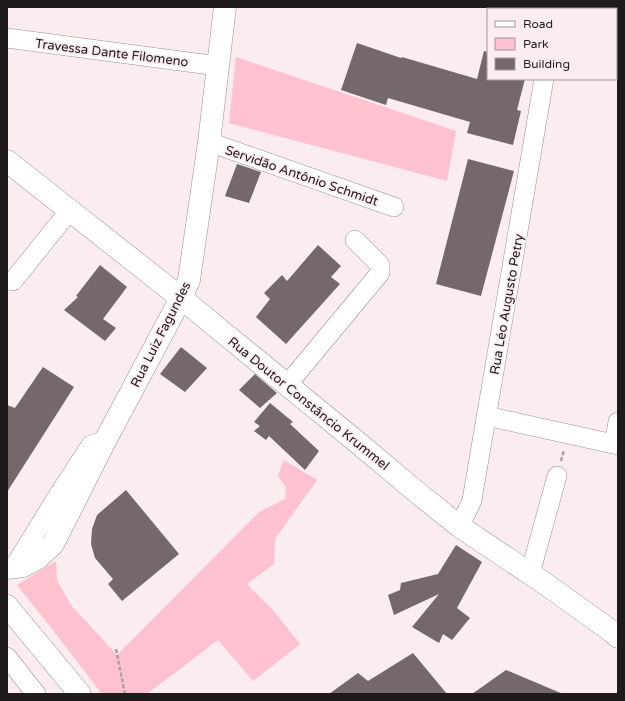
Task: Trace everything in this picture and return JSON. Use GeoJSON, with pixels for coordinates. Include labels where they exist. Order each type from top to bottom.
{"type":"FeatureCollection","features":[{"type":"Feature","properties":{"kind":"main road","name":"Rua Luiz Fagundes"},"geometry":{"type":"LineString","coordinates":[[13,563],[23,566],[38,558],[53,544],[189,280],[209,142],[225,7]]}},
{"type":"Feature","properties":{"kind":"main road","name":"Rua Doutor Constâncio Krummel"},"geometry":{"type":"LineString","coordinates":[[7,161],[181,298],[459,526],[611,631],[618,638]]}},
{"type":"Feature","properties":{"kind":"main road"},"geometry":{"type":"LineString","coordinates":[[7,606],[80,694]]}},
{"type":"Feature","properties":{"kind":"street","name":"Travessa Dante Filomeno"},"geometry":{"type":"LineString","coordinates":[[7,38],[218,66]]}},
{"type":"Feature","properties":{"kind":"street","name":"Rua Léo Augusto Petry"},"geometry":{"type":"LineString","coordinates":[[459,526],[472,500],[544,80]]}},
{"type":"Feature","properties":{"kind":"street","name":"Servidão Antônio Schmidt"},"geometry":{"type":"LineString","coordinates":[[209,142],[394,207]]}},
{"type":"Feature","properties":{"kind":"street"},"geometry":{"type":"LineString","coordinates":[[13,281],[70,210]]}},
{"type":"Feature","properties":{"kind":"street"},"geometry":{"type":"LineString","coordinates":[[287,385],[380,273],[380,265],[355,240]]}},
{"type":"Feature","properties":{"kind":"street"},"geometry":{"type":"LineString","coordinates":[[486,416],[616,445],[618,422]]}},
{"type":"Feature","properties":{"kind":"street"},"geometry":{"type":"LineString","coordinates":[[13,563],[91,445],[105,441]]}},
{"type":"Feature","properties":{"kind":"street"},"geometry":{"type":"LineString","coordinates":[[530,574],[557,476]]}},
{"type":"Feature","properties":{"kind":"street"},"geometry":{"type":"LineString","coordinates":[[55,499],[66,519]]}},
{"type":"Feature","properties":{"kind":"street"},"geometry":{"type":"LineString","coordinates":[[7,657],[36,694]]}},
{"type":"Feature","properties":{"kind":"path"},"geometry":{"type":"LineString","coordinates":[[557,476],[569,434]]}},
{"type":"Feature","properties":{"kind":"path"},"geometry":{"type":"LineString","coordinates":[[116,649],[125,694]]}},
{"type":"Feature","properties":{"kind":"green space"},"geometry":{"type":"Polygon","coordinates":[[[236,57],[456,131],[447,181],[229,123],[236,57]]]}},
{"type":"Feature","properties":{"kind":"green space"},"geometry":{"type":"Polygon","coordinates":[[[284,460],[317,480],[275,539],[274,564],[247,584],[272,609],[300,644],[253,681],[218,640],[147,694],[102,694],[17,585],[56,561],[57,580],[71,605],[117,655],[259,512],[285,499],[286,488],[278,475],[284,460]]]}},
{"type":"Feature","properties":{"kind":"building"},"geometry":{"type":"Polygon","coordinates":[[[357,43],[401,58],[402,57],[477,79],[484,51],[487,52],[487,80],[525,80],[517,110],[521,111],[513,145],[467,133],[470,122],[388,98],[386,105],[341,90],[357,43]]]}},
{"type":"Feature","properties":{"kind":"building"},"geometry":{"type":"Polygon","coordinates":[[[468,159],[514,171],[481,296],[436,284],[468,159]]]}},
{"type":"Feature","properties":{"kind":"building"},"geometry":{"type":"Polygon","coordinates":[[[237,164],[261,172],[249,203],[225,196],[237,164]]]}},
{"type":"Feature","properties":{"kind":"building"},"geometry":{"type":"Polygon","coordinates":[[[318,245],[341,266],[331,277],[340,284],[286,344],[256,317],[270,299],[264,293],[282,275],[287,281],[318,245]]]}},
{"type":"Feature","properties":{"kind":"building"},"geometry":{"type":"Polygon","coordinates":[[[100,265],[127,287],[103,319],[116,328],[105,341],[64,310],[78,297],[76,296],[100,265]]]}},
{"type":"Feature","properties":{"kind":"building"},"geometry":{"type":"Polygon","coordinates":[[[181,347],[207,368],[185,392],[160,374],[181,347]]]}},
{"type":"Feature","properties":{"kind":"building"},"geometry":{"type":"Polygon","coordinates":[[[43,367],[74,387],[7,492],[7,405],[15,408],[43,367]]]}},
{"type":"Feature","properties":{"kind":"building"},"geometry":{"type":"Polygon","coordinates":[[[255,374],[277,393],[260,408],[239,390],[255,374]]]}},
{"type":"Feature","properties":{"kind":"building"},"geometry":{"type":"Polygon","coordinates":[[[270,403],[293,422],[290,424],[319,451],[305,470],[269,436],[266,440],[254,431],[260,426],[254,422],[270,403]]]}},
{"type":"Feature","properties":{"kind":"building"},"geometry":{"type":"Polygon","coordinates":[[[126,490],[179,554],[122,601],[108,584],[113,579],[95,558],[91,544],[92,529],[97,515],[126,490]]]}},
{"type":"Feature","properties":{"kind":"building"},"geometry":{"type":"Polygon","coordinates":[[[456,545],[482,562],[457,608],[470,618],[452,640],[443,634],[439,643],[412,627],[439,594],[394,615],[388,595],[400,590],[401,583],[438,574],[456,545]]]}},
{"type":"Feature","properties":{"kind":"building"},"geometry":{"type":"Polygon","coordinates":[[[413,653],[447,694],[329,694],[358,673],[368,681],[413,653]]]}},
{"type":"Feature","properties":{"kind":"building"},"geometry":{"type":"Polygon","coordinates":[[[506,670],[563,694],[472,694],[506,670]]]}}]}
